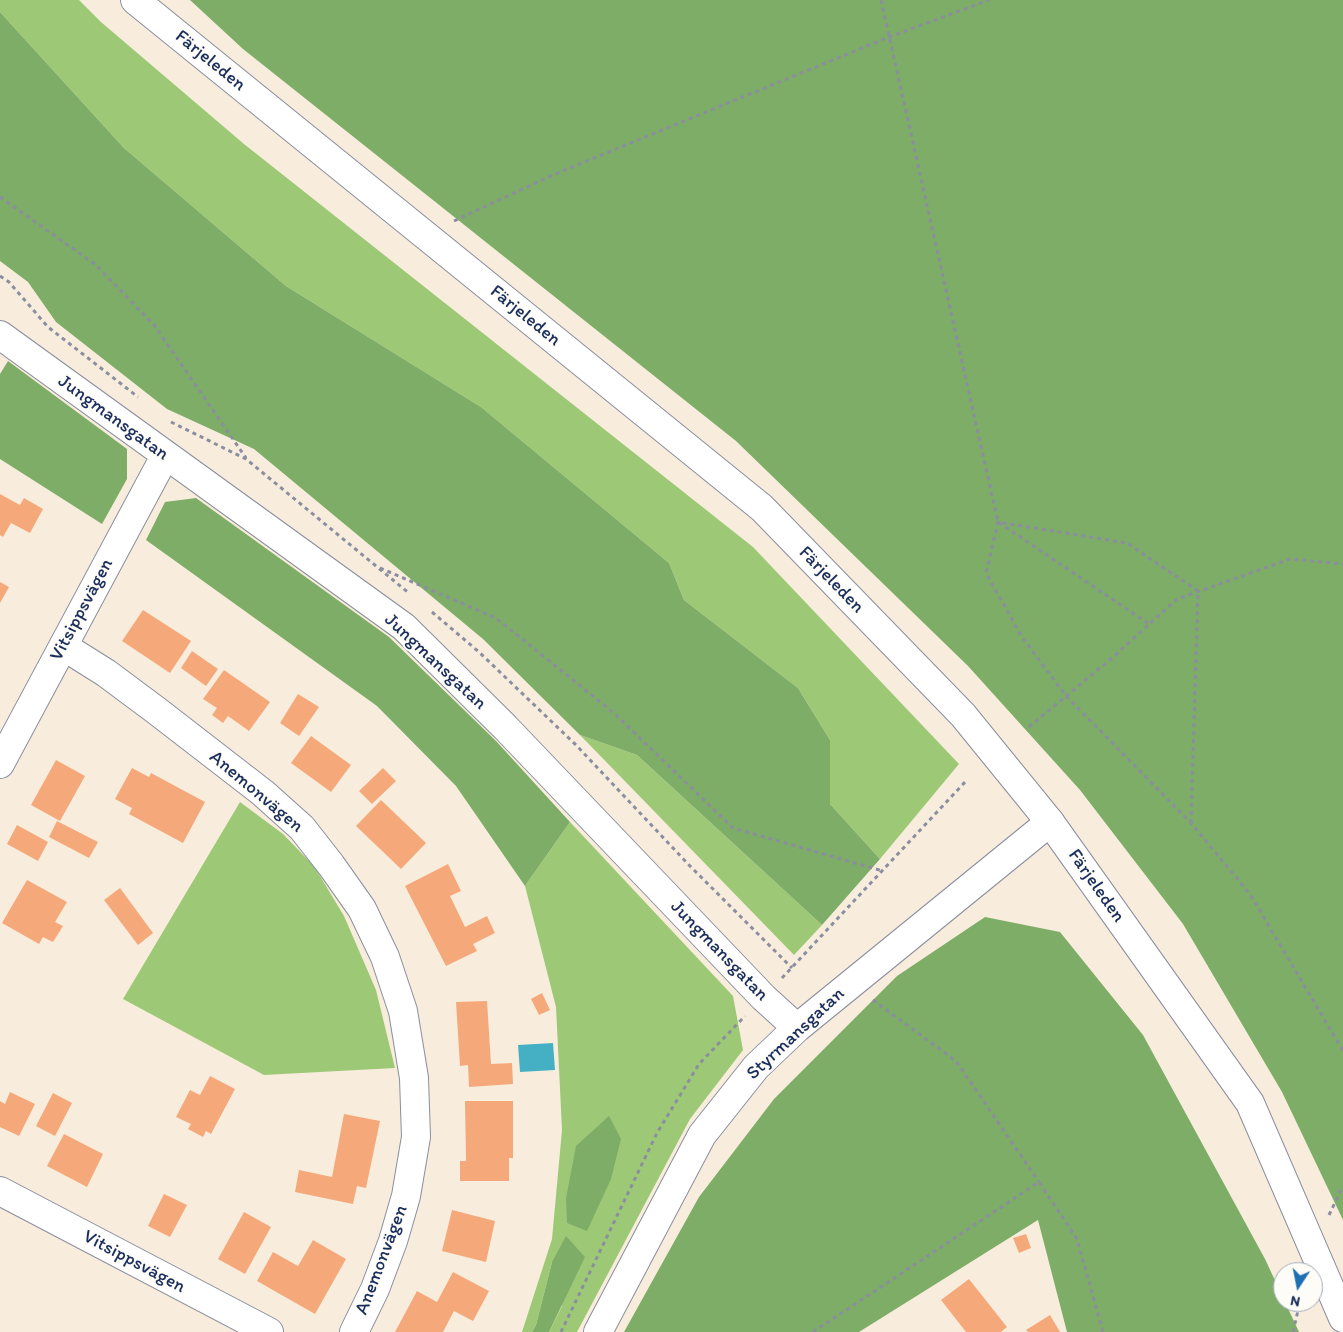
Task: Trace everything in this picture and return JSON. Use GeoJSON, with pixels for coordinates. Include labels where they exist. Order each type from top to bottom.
{"type":"FeatureCollection","features":[{"type":"Feature","properties":{"kind":"street","name":"Färjeleden"},"geometry":{"type":"LineString","coordinates":[[136,0],[762,508],[963,715],[1050,822],[1250,1103],[1343,1318]]}},
{"type":"Feature","properties":{"kind":"street","name":"Jungmansgatan"},"geometry":{"type":"LineString","coordinates":[[0,335],[404,627],[504,727],[762,997],[797,1028]]}},
{"type":"Feature","properties":{"kind":"street","name":"Vitsippsvägen"},"geometry":{"type":"LineString","coordinates":[[0,764],[166,456]]}},
{"type":"Feature","properties":{"kind":"street","name":"Anemonvägen"},"geometry":{"type":"LineString","coordinates":[[63,646],[106,673],[157,711],[263,793],[302,828],[362,909],[385,957],[403,1011],[414,1078],[416,1137],[406,1196],[393,1241],[375,1289],[354,1332]]}},
{"type":"Feature","properties":{"kind":"street","name":"Styrmansgatan"},"geometry":{"type":"LineString","coordinates":[[598,1332],[702,1135],[756,1067],[797,1028],[1050,822]]}},
{"type":"Feature","properties":{"kind":"street","name":"Vitsippsvägen"},"geometry":{"type":"LineString","coordinates":[[0,1191],[269,1332]]}},
{"type":"Feature","properties":{"kind":"path"},"geometry":{"type":"LineString","coordinates":[[881,0],[998,522],[986,574],[1022,636],[1066,696],[1191,823],[1250,894],[1343,1051]]}},
{"type":"Feature","properties":{"kind":"path"},"geometry":{"type":"LineString","coordinates":[[425,235],[555,174],[889,37],[989,0]]}},
{"type":"Feature","properties":{"kind":"path"},"geometry":{"type":"LineString","coordinates":[[0,197],[96,265],[154,324],[246,459]]}},
{"type":"Feature","properties":{"kind":"path"},"geometry":{"type":"LineString","coordinates":[[998,522],[1127,543],[1198,591]]}},
{"type":"Feature","properties":{"kind":"path"},"geometry":{"type":"LineString","coordinates":[[998,522],[1149,624]]}},
{"type":"Feature","properties":{"kind":"path"},"geometry":{"type":"LineString","coordinates":[[1029,727],[1177,599],[1290,558],[1343,564]]}},
{"type":"Feature","properties":{"kind":"path"},"geometry":{"type":"LineString","coordinates":[[377,566],[496,618],[614,713],[733,828],[883,871]]}},
{"type":"Feature","properties":{"kind":"path"},"geometry":{"type":"LineString","coordinates":[[1191,823],[1198,591]]}},
{"type":"Feature","properties":{"kind":"path"},"geometry":{"type":"LineString","coordinates":[[850,984],[956,1061],[1077,1238],[1103,1332]]}},
{"type":"Feature","properties":{"kind":"path"},"geometry":{"type":"LineString","coordinates":[[813,1332],[1039,1182]]}},
{"type":"Feature","properties":{"kind":"path"},"geometry":{"type":"LineString","coordinates":[[1293,1332],[1298,1312]]}},
{"type":"Feature","properties":{"kind":"green space"},"geometry":{"type":"Polygon","coordinates":[[[0,0],[79,0],[101,22],[244,144],[753,547],[959,764],[880,859],[830,804],[830,740],[798,688],[684,600],[669,563],[481,407],[286,286],[124,148],[0,12],[0,0]]]}},
{"type":"Feature","properties":{"kind":"green space"},"geometry":{"type":"Polygon","coordinates":[[[190,0],[1343,0],[1343,1220],[1282,1092],[1183,924],[1080,790],[968,666],[736,441],[243,49],[190,0]]]}},
{"type":"Feature","properties":{"kind":"green space"},"geometry":{"type":"Polygon","coordinates":[[[0,12],[124,148],[286,286],[481,407],[669,563],[684,600],[798,688],[830,740],[830,804],[880,859],[822,925],[637,755],[580,735],[483,639],[254,449],[167,409],[56,322],[28,282],[0,261],[0,12]]]}},
{"type":"Feature","properties":{"kind":"green space"},"geometry":{"type":"Polygon","coordinates":[[[8,361],[127,449],[127,479],[102,524],[0,459],[0,374],[8,361]]]}},
{"type":"Feature","properties":{"kind":"green space"},"geometry":{"type":"Polygon","coordinates":[[[196,498],[389,637],[496,741],[570,822],[525,886],[456,786],[377,706],[146,540],[165,502],[196,498]]]}},
{"type":"Feature","properties":{"kind":"green space"},"geometry":{"type":"Polygon","coordinates":[[[580,735],[637,755],[822,925],[794,955],[580,735]]]}},
{"type":"Feature","properties":{"kind":"green space"},"geometry":{"type":"Polygon","coordinates":[[[240,802],[283,834],[314,866],[344,916],[376,990],[395,1068],[264,1075],[123,999],[240,802]]]}},
{"type":"Feature","properties":{"kind":"green space"},"geometry":{"type":"Polygon","coordinates":[[[570,822],[733,996],[743,1050],[690,1119],[577,1332],[549,1332],[562,1306],[552,1262],[536,1325],[532,1332],[522,1332],[552,1239],[562,1130],[556,1007],[525,886],[570,822]]]}},
{"type":"Feature","properties":{"kind":"green space"},"geometry":{"type":"Polygon","coordinates":[[[985,917],[1060,932],[1143,1035],[1265,1259],[1273,1276],[1273,1312],[1290,1312],[1299,1332],[1067,1332],[1038,1220],[859,1332],[624,1332],[699,1197],[774,1099],[897,976],[985,917]]]}},
{"type":"Feature","properties":{"kind":"green space"},"geometry":{"type":"Polygon","coordinates":[[[609,1116],[621,1139],[611,1179],[587,1231],[567,1223],[566,1198],[576,1146],[609,1116]]]}},
{"type":"Feature","properties":{"kind":"green space"},"geometry":{"type":"Polygon","coordinates":[[[566,1236],[585,1257],[549,1332],[532,1332],[536,1325],[552,1262],[566,1236]]]}},
{"type":"Feature","properties":{"kind":"water"},"geometry":{"type":"Polygon","coordinates":[[[553,1043],[555,1070],[520,1072],[518,1045],[553,1043]]]}},
{"type":"Feature","properties":{"kind":"building"},"geometry":{"type":"Polygon","coordinates":[[[0,494],[20,505],[24,498],[43,509],[30,533],[11,523],[3,537],[0,535],[0,494]]]}},
{"type":"Feature","properties":{"kind":"building"},"geometry":{"type":"Polygon","coordinates":[[[0,582],[9,587],[0,603],[0,582]]]}},
{"type":"Feature","properties":{"kind":"building"},"geometry":{"type":"Polygon","coordinates":[[[143,610],[191,641],[170,673],[122,641],[143,610]]]}},
{"type":"Feature","properties":{"kind":"building"},"geometry":{"type":"Polygon","coordinates":[[[192,651],[218,669],[206,686],[181,668],[192,651]]]}},
{"type":"Feature","properties":{"kind":"building"},"geometry":{"type":"Polygon","coordinates":[[[224,670],[270,702],[249,731],[228,716],[223,723],[212,715],[217,708],[203,699],[224,670]]]}},
{"type":"Feature","properties":{"kind":"building"},"geometry":{"type":"Polygon","coordinates":[[[298,694],[319,707],[299,736],[280,723],[298,694]]]}},
{"type":"Feature","properties":{"kind":"building"},"geometry":{"type":"Polygon","coordinates":[[[311,736],[351,765],[331,792],[291,763],[311,736]]]}},
{"type":"Feature","properties":{"kind":"building"},"geometry":{"type":"Polygon","coordinates":[[[56,760],[85,776],[60,821],[31,805],[56,760]]]}},
{"type":"Feature","properties":{"kind":"building"},"geometry":{"type":"Polygon","coordinates":[[[132,768],[149,777],[151,773],[205,802],[183,843],[129,814],[132,808],[115,799],[132,768]]]}},
{"type":"Feature","properties":{"kind":"building"},"geometry":{"type":"Polygon","coordinates":[[[383,768],[396,781],[372,804],[359,791],[383,768]]]}},
{"type":"Feature","properties":{"kind":"building"},"geometry":{"type":"Polygon","coordinates":[[[381,800],[426,843],[401,869],[356,826],[381,800]]]}},
{"type":"Feature","properties":{"kind":"building"},"geometry":{"type":"Polygon","coordinates":[[[57,821],[98,842],[89,858],[49,837],[57,821]]]}},
{"type":"Feature","properties":{"kind":"building"},"geometry":{"type":"Polygon","coordinates":[[[17,825],[48,842],[38,861],[7,844],[17,825]]]}},
{"type":"Feature","properties":{"kind":"building"},"geometry":{"type":"Polygon","coordinates":[[[448,864],[461,891],[450,896],[465,927],[487,916],[495,933],[473,944],[477,951],[446,966],[405,886],[448,864]]]}},
{"type":"Feature","properties":{"kind":"building"},"geometry":{"type":"Polygon","coordinates":[[[27,880],[67,902],[55,922],[63,926],[53,942],[43,937],[39,944],[2,923],[27,880]]]}},
{"type":"Feature","properties":{"kind":"building"},"geometry":{"type":"Polygon","coordinates":[[[120,888],[153,933],[138,945],[104,900],[120,888]]]}},
{"type":"Feature","properties":{"kind":"building"},"geometry":{"type":"Polygon","coordinates":[[[542,993],[550,1010],[539,1015],[531,999],[542,993]]]}},
{"type":"Feature","properties":{"kind":"building"},"geometry":{"type":"Polygon","coordinates":[[[487,1001],[491,1064],[512,1063],[513,1084],[469,1087],[468,1065],[460,1066],[456,1002],[487,1001]]]}},
{"type":"Feature","properties":{"kind":"building"},"geometry":{"type":"Polygon","coordinates":[[[210,1076],[235,1089],[211,1134],[206,1131],[203,1137],[188,1129],[191,1124],[176,1117],[190,1090],[200,1095],[210,1076]]]}},
{"type":"Feature","properties":{"kind":"building"},"geometry":{"type":"Polygon","coordinates":[[[10,1092],[35,1104],[19,1136],[0,1127],[0,1101],[5,1104],[10,1092]]]}},
{"type":"Feature","properties":{"kind":"building"},"geometry":{"type":"Polygon","coordinates":[[[53,1093],[72,1103],[55,1136],[36,1126],[53,1093]]]}},
{"type":"Feature","properties":{"kind":"building"},"geometry":{"type":"Polygon","coordinates":[[[465,1101],[513,1101],[513,1158],[509,1158],[509,1181],[460,1181],[460,1161],[466,1161],[465,1101]]]}},
{"type":"Feature","properties":{"kind":"building"},"geometry":{"type":"Polygon","coordinates":[[[344,1114],[380,1121],[366,1188],[357,1186],[353,1204],[295,1192],[299,1170],[332,1177],[344,1114]]]}},
{"type":"Feature","properties":{"kind":"building"},"geometry":{"type":"Polygon","coordinates":[[[64,1134],[103,1154],[87,1187],[47,1166],[64,1134]]]}},
{"type":"Feature","properties":{"kind":"building"},"geometry":{"type":"Polygon","coordinates":[[[164,1194],[187,1205],[170,1237],[148,1226],[164,1194]]]}},
{"type":"Feature","properties":{"kind":"building"},"geometry":{"type":"Polygon","coordinates":[[[452,1210],[495,1221],[486,1262],[442,1251],[452,1210]]]}},
{"type":"Feature","properties":{"kind":"building"},"geometry":{"type":"Polygon","coordinates":[[[244,1212],[271,1227],[245,1274],[218,1259],[244,1212]]]}},
{"type":"Feature","properties":{"kind":"building"},"geometry":{"type":"Polygon","coordinates":[[[1026,1234],[1031,1248],[1019,1253],[1013,1238],[1026,1234]]]}},
{"type":"Feature","properties":{"kind":"building"},"geometry":{"type":"Polygon","coordinates":[[[313,1240],[346,1259],[315,1314],[257,1281],[273,1252],[298,1266],[313,1240]]]}},
{"type":"Feature","properties":{"kind":"building"},"geometry":{"type":"Polygon","coordinates":[[[453,1272],[489,1291],[473,1321],[454,1311],[443,1332],[395,1332],[417,1291],[437,1302],[453,1272]]]}},
{"type":"Feature","properties":{"kind":"building"},"geometry":{"type":"Polygon","coordinates":[[[969,1279],[1007,1327],[1001,1332],[966,1332],[941,1300],[969,1279]]]}},
{"type":"Feature","properties":{"kind":"building"},"geometry":{"type":"Polygon","coordinates":[[[1050,1315],[1060,1332],[1028,1332],[1026,1330],[1050,1315]]]}}]}
